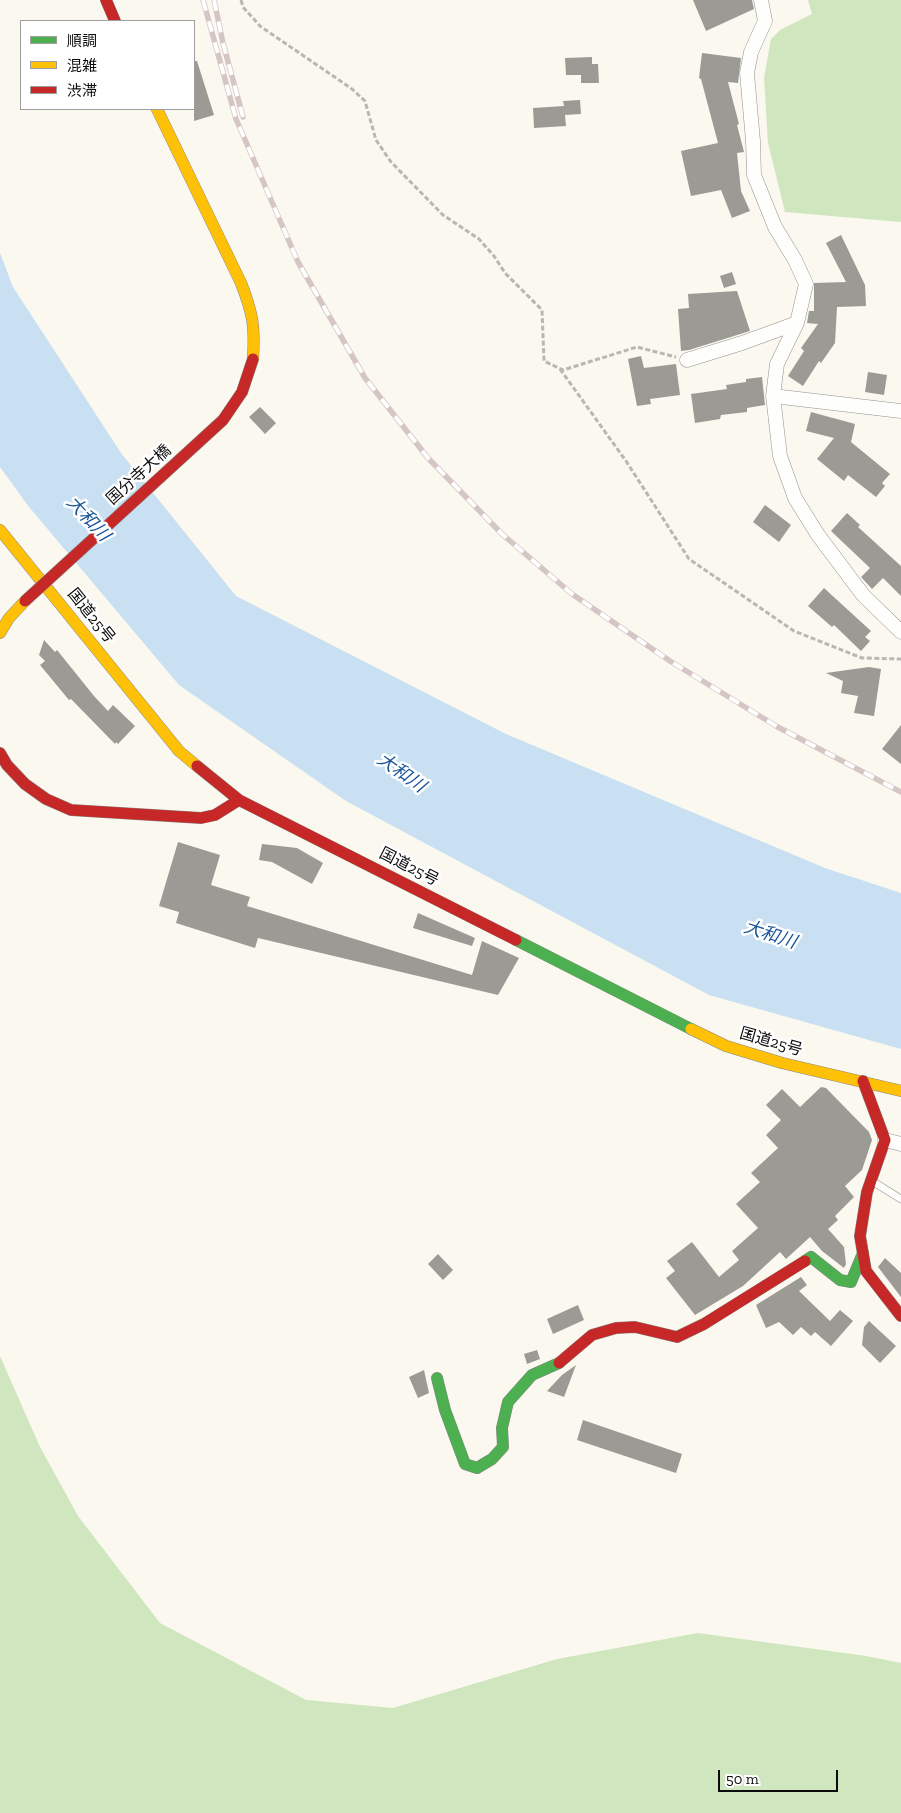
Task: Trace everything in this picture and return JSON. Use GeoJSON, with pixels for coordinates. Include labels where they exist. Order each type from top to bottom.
{"type":"FeatureCollection","features":[{"type":"Feature","properties":{"kind":"main road"},"geometry":{"type":"LineString","coordinates":[[106,0],[115,20]]}},
{"type":"Feature","properties":{"kind":"main road","name":"国分寺大橋"},"geometry":{"type":"LineString","coordinates":[[0,633],[9,618],[25,601],[223,420],[237,402],[247,383],[253,359],[255,331],[251,308],[241,283],[157,110]]}},
{"type":"Feature","properties":{"kind":"main road","name":"国道25号"},"geometry":{"type":"LineString","coordinates":[[0,530],[7,543],[179,751],[239,800],[726,1046],[782,1063],[901,1091]]}},
{"type":"Feature","properties":{"kind":"main road"},"geometry":{"type":"LineString","coordinates":[[0,753],[7,765],[25,784],[46,800],[71,810],[201,818],[215,815],[239,800]]}},
{"type":"Feature","properties":{"kind":"main road"},"geometry":{"type":"LineString","coordinates":[[863,1082],[885,1140],[867,1192],[860,1236],[866,1271],[901,1316]]}},
{"type":"Feature","properties":{"kind":"main road"},"geometry":{"type":"LineString","coordinates":[[437,1378],[445,1410],[465,1464],[477,1468],[492,1459],[503,1447],[502,1428],[508,1402],[532,1375],[563,1361],[592,1335],[616,1328],[635,1327],[677,1337],[704,1324],[811,1257],[840,1280],[851,1282],[863,1253]]}},
{"type":"Feature","properties":{"kind":"street"},"geometry":{"type":"LineString","coordinates":[[760,0],[765,22],[751,52],[747,72],[754,174],[774,227],[795,260],[806,284],[797,323],[776,364],[773,396],[780,456],[796,498],[818,535],[863,595],[901,632]]}},
{"type":"Feature","properties":{"kind":"street"},"geometry":{"type":"LineString","coordinates":[[687,360],[797,323]]}},
{"type":"Feature","properties":{"kind":"street"},"geometry":{"type":"LineString","coordinates":[[773,396],[901,411]]}},
{"type":"Feature","properties":{"kind":"street"},"geometry":{"type":"LineString","coordinates":[[885,1140],[901,1144]]}},
{"type":"Feature","properties":{"kind":"lane"},"geometry":{"type":"LineString","coordinates":[[871,1180],[901,1199]]}},
{"type":"Feature","properties":{"kind":"path"},"geometry":{"type":"LineString","coordinates":[[241,0],[243,7],[260,26],[352,89],[364,101],[376,140],[391,162],[443,215],[479,239],[494,256],[505,273],[542,310],[544,361],[563,370],[637,347],[687,360]]}},
{"type":"Feature","properties":{"kind":"path"},"geometry":{"type":"LineString","coordinates":[[560,369],[626,461],[689,560],[794,631],[862,658],[901,659]]}},
{"type":"Feature","properties":{"kind":"green space"},"geometry":{"type":"Polygon","coordinates":[[[808,0],[901,0],[901,222],[785,212],[768,143],[764,78],[771,39],[780,30],[812,14],[808,0]]]}},
{"type":"Feature","properties":{"kind":"green space"},"geometry":{"type":"Polygon","coordinates":[[[0,1356],[40,1447],[78,1516],[160,1623],[306,1700],[393,1708],[557,1659],[698,1633],[866,1656],[901,1663],[901,1813],[0,1813],[0,1356]]]}},
{"type":"Feature","properties":{"kind":"water","name":"大和川"},"geometry":{"type":"Polygon","coordinates":[[[0,253],[13,287],[121,453],[236,596],[506,734],[825,868],[901,893],[901,1049],[709,995],[346,801],[179,685],[29,507],[0,467],[0,253]]]}},
{"type":"Feature","properties":{"kind":"building"},"geometry":{"type":"Polygon","coordinates":[[[693,0],[752,0],[754,9],[706,31],[693,0]]]}},
{"type":"Feature","properties":{"kind":"building"},"geometry":{"type":"Polygon","coordinates":[[[702,53],[741,58],[738,83],[728,82],[744,152],[737,153],[741,191],[750,211],[732,218],[721,190],[691,196],[681,151],[718,143],[701,79],[699,78],[702,53]]]}},
{"type":"Feature","properties":{"kind":"building"},"geometry":{"type":"Polygon","coordinates":[[[592,57],[592,64],[598,64],[599,83],[581,83],[581,75],[566,75],[565,58],[592,57]]]}},
{"type":"Feature","properties":{"kind":"building"},"geometry":{"type":"Polygon","coordinates":[[[195,61],[197,61],[214,115],[194,121],[195,61]]]}},
{"type":"Feature","properties":{"kind":"building"},"geometry":{"type":"Polygon","coordinates":[[[580,100],[581,114],[565,115],[566,126],[534,128],[533,108],[564,106],[563,101],[580,100]]]}},
{"type":"Feature","properties":{"kind":"building"},"geometry":{"type":"Polygon","coordinates":[[[841,235],[865,285],[866,306],[837,307],[835,343],[821,363],[819,361],[803,386],[788,376],[804,351],[801,348],[818,324],[807,323],[809,311],[814,311],[814,283],[846,282],[826,243],[841,235]]]}},
{"type":"Feature","properties":{"kind":"building"},"geometry":{"type":"Polygon","coordinates":[[[732,272],[736,284],[724,288],[720,276],[732,272]]]}},
{"type":"Feature","properties":{"kind":"building"},"geometry":{"type":"Polygon","coordinates":[[[737,291],[750,331],[681,351],[678,309],[689,308],[688,294],[737,291]]]}},
{"type":"Feature","properties":{"kind":"building"},"geometry":{"type":"Polygon","coordinates":[[[641,356],[644,368],[676,364],[680,395],[650,399],[651,404],[637,406],[628,359],[641,356]]]}},
{"type":"Feature","properties":{"kind":"building"},"geometry":{"type":"Polygon","coordinates":[[[868,372],[887,375],[884,395],[865,392],[868,372]]]}},
{"type":"Feature","properties":{"kind":"building"},"geometry":{"type":"Polygon","coordinates":[[[762,377],[765,405],[747,408],[747,412],[721,415],[720,419],[695,423],[691,394],[727,389],[726,385],[746,382],[746,379],[762,377]]]}},
{"type":"Feature","properties":{"kind":"building"},"geometry":{"type":"Polygon","coordinates":[[[260,407],[276,423],[265,434],[249,417],[260,407]]]}},
{"type":"Feature","properties":{"kind":"building"},"geometry":{"type":"Polygon","coordinates":[[[811,412],[855,424],[851,442],[890,474],[882,483],[885,486],[876,497],[848,475],[844,481],[817,459],[834,438],[806,431],[811,412]]]}},
{"type":"Feature","properties":{"kind":"building"},"geometry":{"type":"Polygon","coordinates":[[[765,505],[791,525],[779,542],[753,522],[765,505]]]}},
{"type":"Feature","properties":{"kind":"building"},"geometry":{"type":"Polygon","coordinates":[[[847,513],[860,525],[858,527],[901,566],[901,596],[883,578],[872,589],[861,577],[870,568],[831,531],[847,513]]]}},
{"type":"Feature","properties":{"kind":"building"},"geometry":{"type":"Polygon","coordinates":[[[824,588],[871,631],[865,637],[870,641],[861,651],[834,625],[832,627],[808,606],[824,588]]]}},
{"type":"Feature","properties":{"kind":"building"},"geometry":{"type":"Polygon","coordinates":[[[44,640],[55,652],[57,650],[108,711],[113,705],[135,726],[118,744],[116,742],[115,744],[71,699],[69,700],[40,665],[45,661],[39,655],[44,640]]]}},
{"type":"Feature","properties":{"kind":"building"},"geometry":{"type":"Polygon","coordinates":[[[869,667],[881,669],[874,716],[854,713],[858,696],[841,693],[843,681],[826,673],[869,667]]]}},
{"type":"Feature","properties":{"kind":"building"},"geometry":{"type":"Polygon","coordinates":[[[901,725],[901,764],[882,749],[901,725]]]}},
{"type":"Feature","properties":{"kind":"building"},"geometry":{"type":"Polygon","coordinates":[[[178,842],[220,855],[211,885],[250,897],[247,906],[472,975],[482,941],[519,958],[498,995],[258,938],[255,948],[176,923],[179,912],[159,906],[178,842]]]}},
{"type":"Feature","properties":{"kind":"building"},"geometry":{"type":"Polygon","coordinates":[[[262,844],[297,848],[323,863],[312,884],[272,862],[259,860],[262,844]]]}},
{"type":"Feature","properties":{"kind":"building"},"geometry":{"type":"Polygon","coordinates":[[[418,913],[475,938],[472,946],[413,928],[418,913]]]}},
{"type":"Feature","properties":{"kind":"building"},"geometry":{"type":"Polygon","coordinates":[[[821,1087],[826,1088],[869,1132],[872,1140],[862,1170],[845,1186],[854,1197],[835,1216],[838,1220],[828,1229],[844,1247],[846,1264],[844,1268],[822,1251],[810,1237],[786,1259],[780,1252],[743,1286],[695,1315],[666,1278],[675,1271],[667,1261],[692,1242],[719,1277],[739,1260],[732,1251],[758,1228],[736,1204],[760,1182],[751,1173],[778,1148],[766,1135],[781,1120],[766,1105],[782,1089],[800,1107],[821,1087]]]}},
{"type":"Feature","properties":{"kind":"building"},"geometry":{"type":"Polygon","coordinates":[[[438,1254],[453,1270],[443,1280],[428,1264],[438,1254]]]}},
{"type":"Feature","properties":{"kind":"building"},"geometry":{"type":"Polygon","coordinates":[[[885,1258],[901,1273],[901,1297],[878,1267],[885,1258]]]}},
{"type":"Feature","properties":{"kind":"building"},"geometry":{"type":"Polygon","coordinates":[[[801,1277],[807,1285],[799,1291],[830,1321],[840,1310],[853,1321],[831,1346],[815,1332],[811,1336],[801,1327],[793,1335],[779,1322],[766,1328],[756,1305],[801,1277]]]}},
{"type":"Feature","properties":{"kind":"building"},"geometry":{"type":"Polygon","coordinates":[[[578,1305],[584,1320],[553,1334],[547,1319],[578,1305]]]}},
{"type":"Feature","properties":{"kind":"building"},"geometry":{"type":"Polygon","coordinates":[[[869,1321],[896,1346],[880,1363],[862,1345],[864,1327],[869,1321]]]}},
{"type":"Feature","properties":{"kind":"building"},"geometry":{"type":"Polygon","coordinates":[[[537,1350],[540,1359],[527,1364],[524,1354],[537,1350]]]}},
{"type":"Feature","properties":{"kind":"building"},"geometry":{"type":"Polygon","coordinates":[[[576,1365],[564,1397],[547,1391],[562,1375],[576,1365]]]}},
{"type":"Feature","properties":{"kind":"building"},"geometry":{"type":"Polygon","coordinates":[[[424,1370],[429,1393],[418,1398],[409,1377],[424,1370]]]}},
{"type":"Feature","properties":{"kind":"building"},"geometry":{"type":"Polygon","coordinates":[[[583,1420],[682,1454],[676,1473],[577,1440],[583,1420]]]}},
{"type":"Feature","properties":{"kind":"railway"},"geometry":{"type":"LineString","coordinates":[[203,0],[236,119],[298,262],[365,378],[428,458],[502,534],[572,594],[670,661],[776,726],[901,792]]}},
{"type":"Feature","properties":{"kind":"railway"},"geometry":{"type":"LineString","coordinates":[[214,0],[223,43],[243,117]]}},
{"type":"Feature","properties":{"kind":"traffic: fast"},"geometry":{"type":"LineString","coordinates":[[516,940],[691,1029]]}},
{"type":"Feature","properties":{"kind":"traffic: fast"},"geometry":{"type":"LineString","coordinates":[[805,1261],[811,1257],[840,1280],[851,1282],[863,1253]]}},
{"type":"Feature","properties":{"kind":"traffic: fast"},"geometry":{"type":"LineString","coordinates":[[437,1378],[445,1410],[465,1464],[477,1468],[492,1459],[503,1447],[502,1428],[508,1402],[532,1375],[559,1363]]}},
{"type":"Feature","properties":{"kind":"traffic: slow"},"geometry":{"type":"LineString","coordinates":[[157,110],[241,283],[252,320],[254,338],[253,359]]}},
{"type":"Feature","properties":{"kind":"traffic: slow"},"geometry":{"type":"LineString","coordinates":[[0,530],[179,751],[197,766]]}},
{"type":"Feature","properties":{"kind":"traffic: slow"},"geometry":{"type":"LineString","coordinates":[[0,633],[9,618],[25,601]]}},
{"type":"Feature","properties":{"kind":"traffic: slow"},"geometry":{"type":"LineString","coordinates":[[691,1029],[726,1046],[782,1063],[901,1091]]}},
{"type":"Feature","properties":{"kind":"traffic: jam"},"geometry":{"type":"LineString","coordinates":[[106,0],[115,20]]}},
{"type":"Feature","properties":{"kind":"traffic: jam"},"geometry":{"type":"LineString","coordinates":[[25,601],[223,420],[242,392],[253,359]]}},
{"type":"Feature","properties":{"kind":"traffic: jam"},"geometry":{"type":"LineString","coordinates":[[0,753],[7,765],[25,784],[46,799],[71,810],[201,818],[215,815],[239,800]]}},
{"type":"Feature","properties":{"kind":"traffic: jam"},"geometry":{"type":"LineString","coordinates":[[197,766],[239,800],[516,940]]}},
{"type":"Feature","properties":{"kind":"traffic: jam"},"geometry":{"type":"LineString","coordinates":[[863,1081],[885,1140],[867,1192],[860,1236],[866,1271],[901,1316]]}},
{"type":"Feature","properties":{"kind":"traffic: jam"},"geometry":{"type":"LineString","coordinates":[[559,1363],[592,1335],[616,1328],[635,1327],[677,1337],[704,1324],[805,1261]]}}]}
